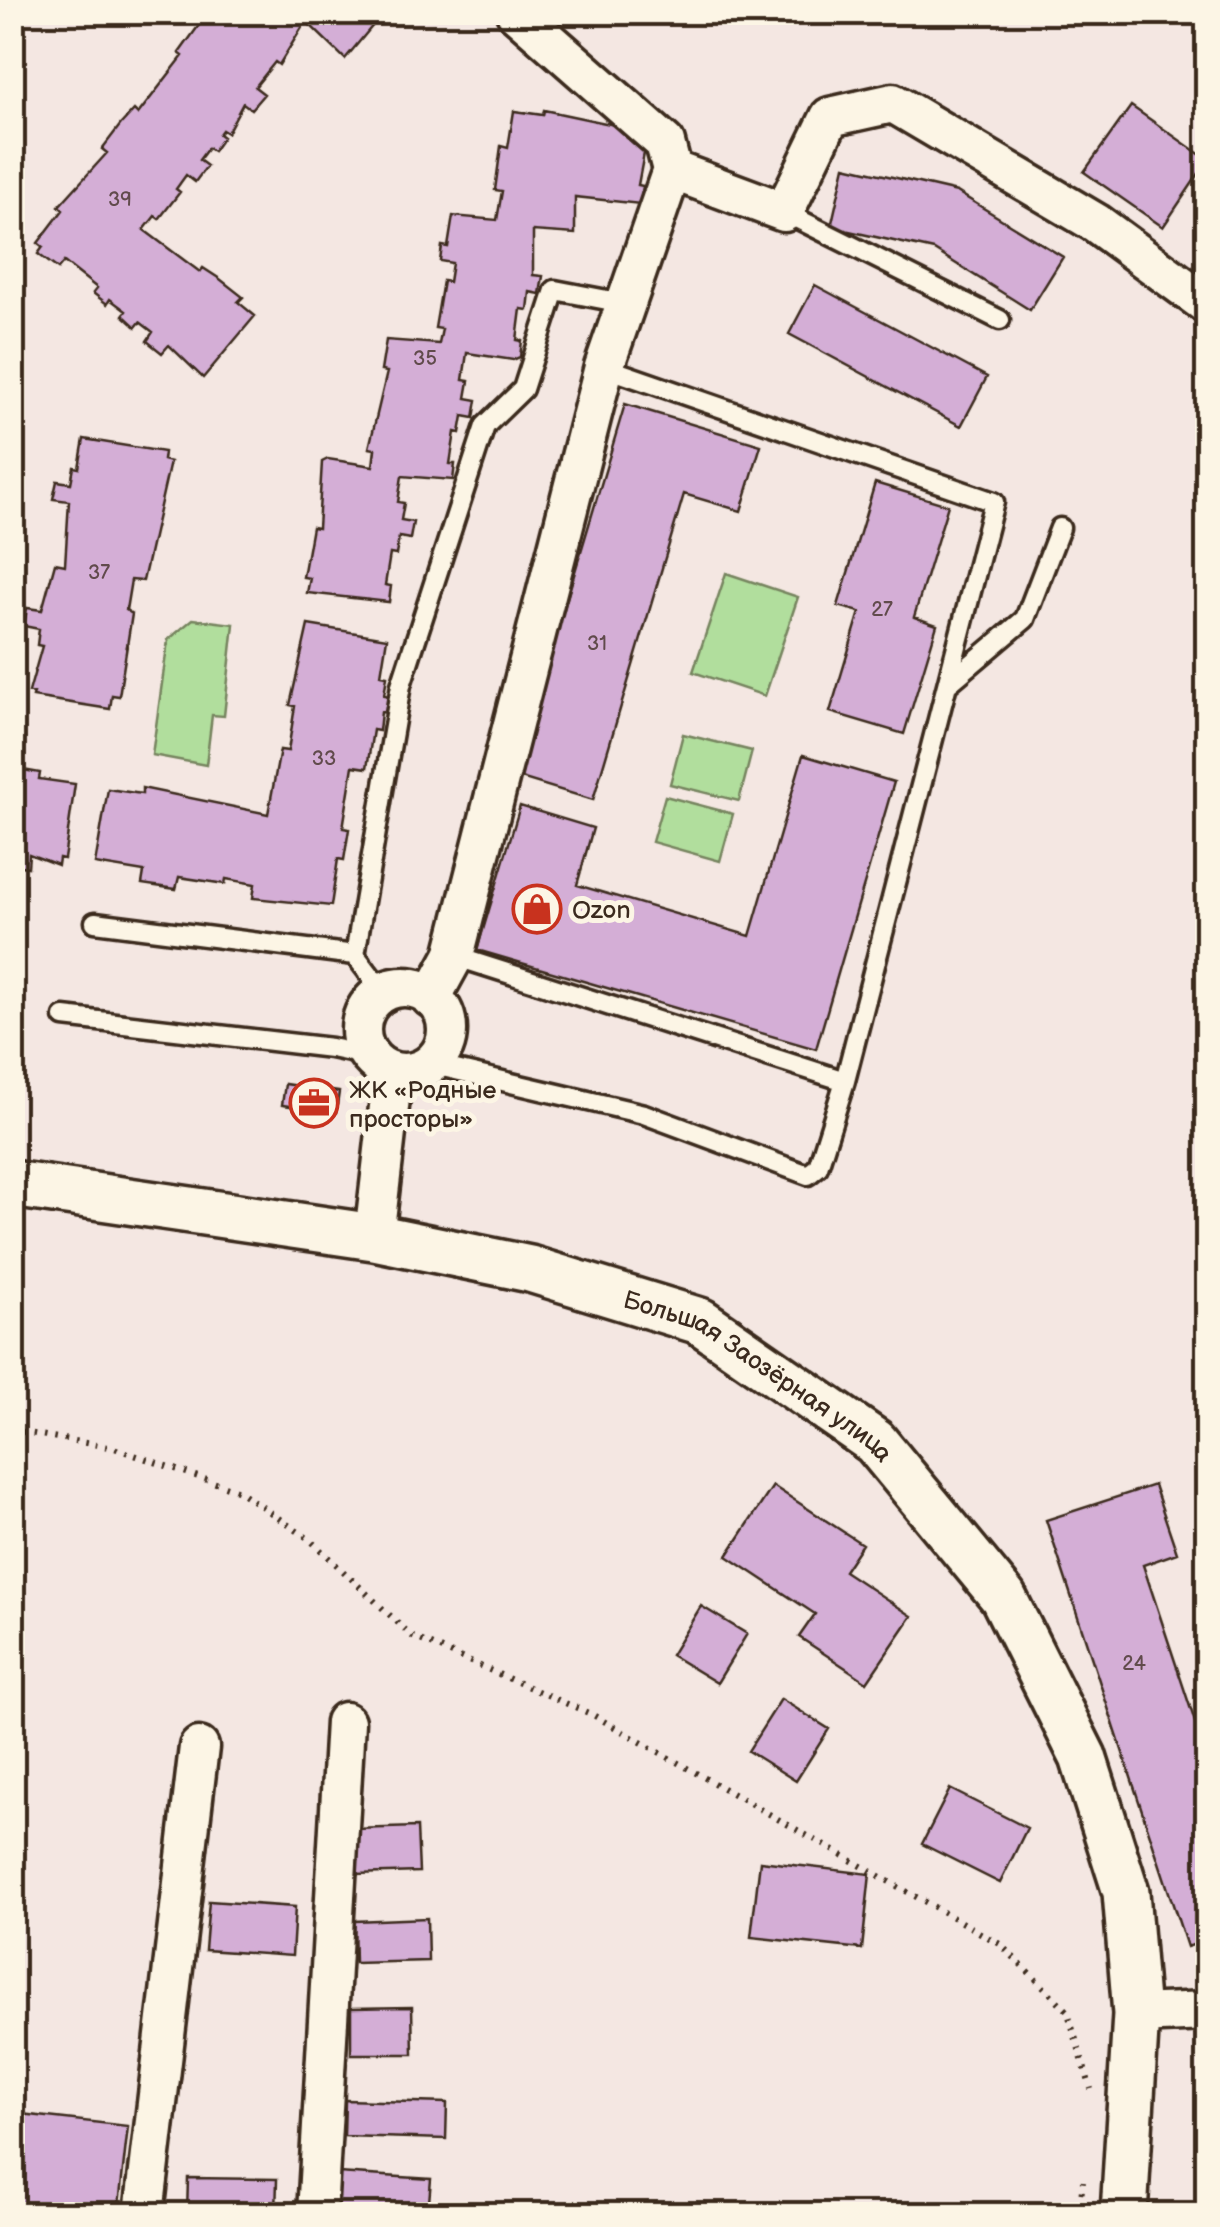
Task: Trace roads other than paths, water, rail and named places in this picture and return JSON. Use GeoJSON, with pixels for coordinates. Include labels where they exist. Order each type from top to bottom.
{"type":"FeatureCollection","features":[{"type":"Feature","properties":{"kind":"street"},"geometry":{"type":"LineString","coordinates":[[431,998],[454,956],[604,367],[672,170],[664,143],[516,12]]}},
{"type":"Feature","properties":{"kind":"street"},"geometry":{"type":"LineString","coordinates":[[672,170],[784,212],[830,117],[893,103],[1096,223],[1208,306]]}},
{"type":"Feature","properties":{"kind":"street"},"geometry":{"type":"LineString","coordinates":[[411,988],[431,998],[443,1012],[447,1025],[442,1052],[397,1064],[360,1028],[364,1014],[383,992],[411,988]]}},
{"type":"Feature","properties":{"kind":"street"},"geometry":{"type":"LineString","coordinates":[[374,1237],[397,1064]]}},
{"type":"Feature","properties":{"kind":"street","name":"Большая Заозёрная улица"},"geometry":{"type":"LineString","coordinates":[[12,1184],[374,1237],[530,1269],[700,1321],[874,1442],[1003,1596],[1083,1757],[1126,1892],[1136,2014],[1124,2214]]}},
{"type":"Feature","properties":{"kind":"street"},"geometry":{"type":"LineString","coordinates":[[317,2214],[345,1722]]}},
{"type":"Feature","properties":{"kind":"street"},"geometry":{"type":"LineString","coordinates":[[144,2214],[199,1747]]}},
{"type":"Feature","properties":{"kind":"street"},"geometry":{"type":"LineString","coordinates":[[1136,2014],[1208,2011]]}},
{"type":"Feature","properties":{"kind":"lane"},"geometry":{"type":"LineString","coordinates":[[784,212],[1000,320]]}},
{"type":"Feature","properties":{"kind":"lane"},"geometry":{"type":"LineString","coordinates":[[383,992],[356,955],[400,686],[485,426],[523,390],[555,290],[623,303]]}},
{"type":"Feature","properties":{"kind":"lane"},"geometry":{"type":"LineString","coordinates":[[64,1017],[332,1048],[644,1114],[808,1175],[818,1167],[845,1081],[994,502],[604,367]]}},
{"type":"Feature","properties":{"kind":"lane"},"geometry":{"type":"LineString","coordinates":[[948,684],[1025,619],[1060,528]]}},
{"type":"Feature","properties":{"kind":"lane"},"geometry":{"type":"LineString","coordinates":[[94,922],[356,955]]}},
{"type":"Feature","properties":{"kind":"lane"},"geometry":{"type":"LineString","coordinates":[[454,956],[845,1081]]}},
{"type":"Feature","properties":{"kind":"place","name":"Ozon"},"geometry":{"type":"Point","coordinates":[537,909]}},
{"type":"Feature","properties":{"kind":"place","name":"ЖК «Родные просторы»"},"geometry":{"type":"Point","coordinates":[314,1103]}}]}
